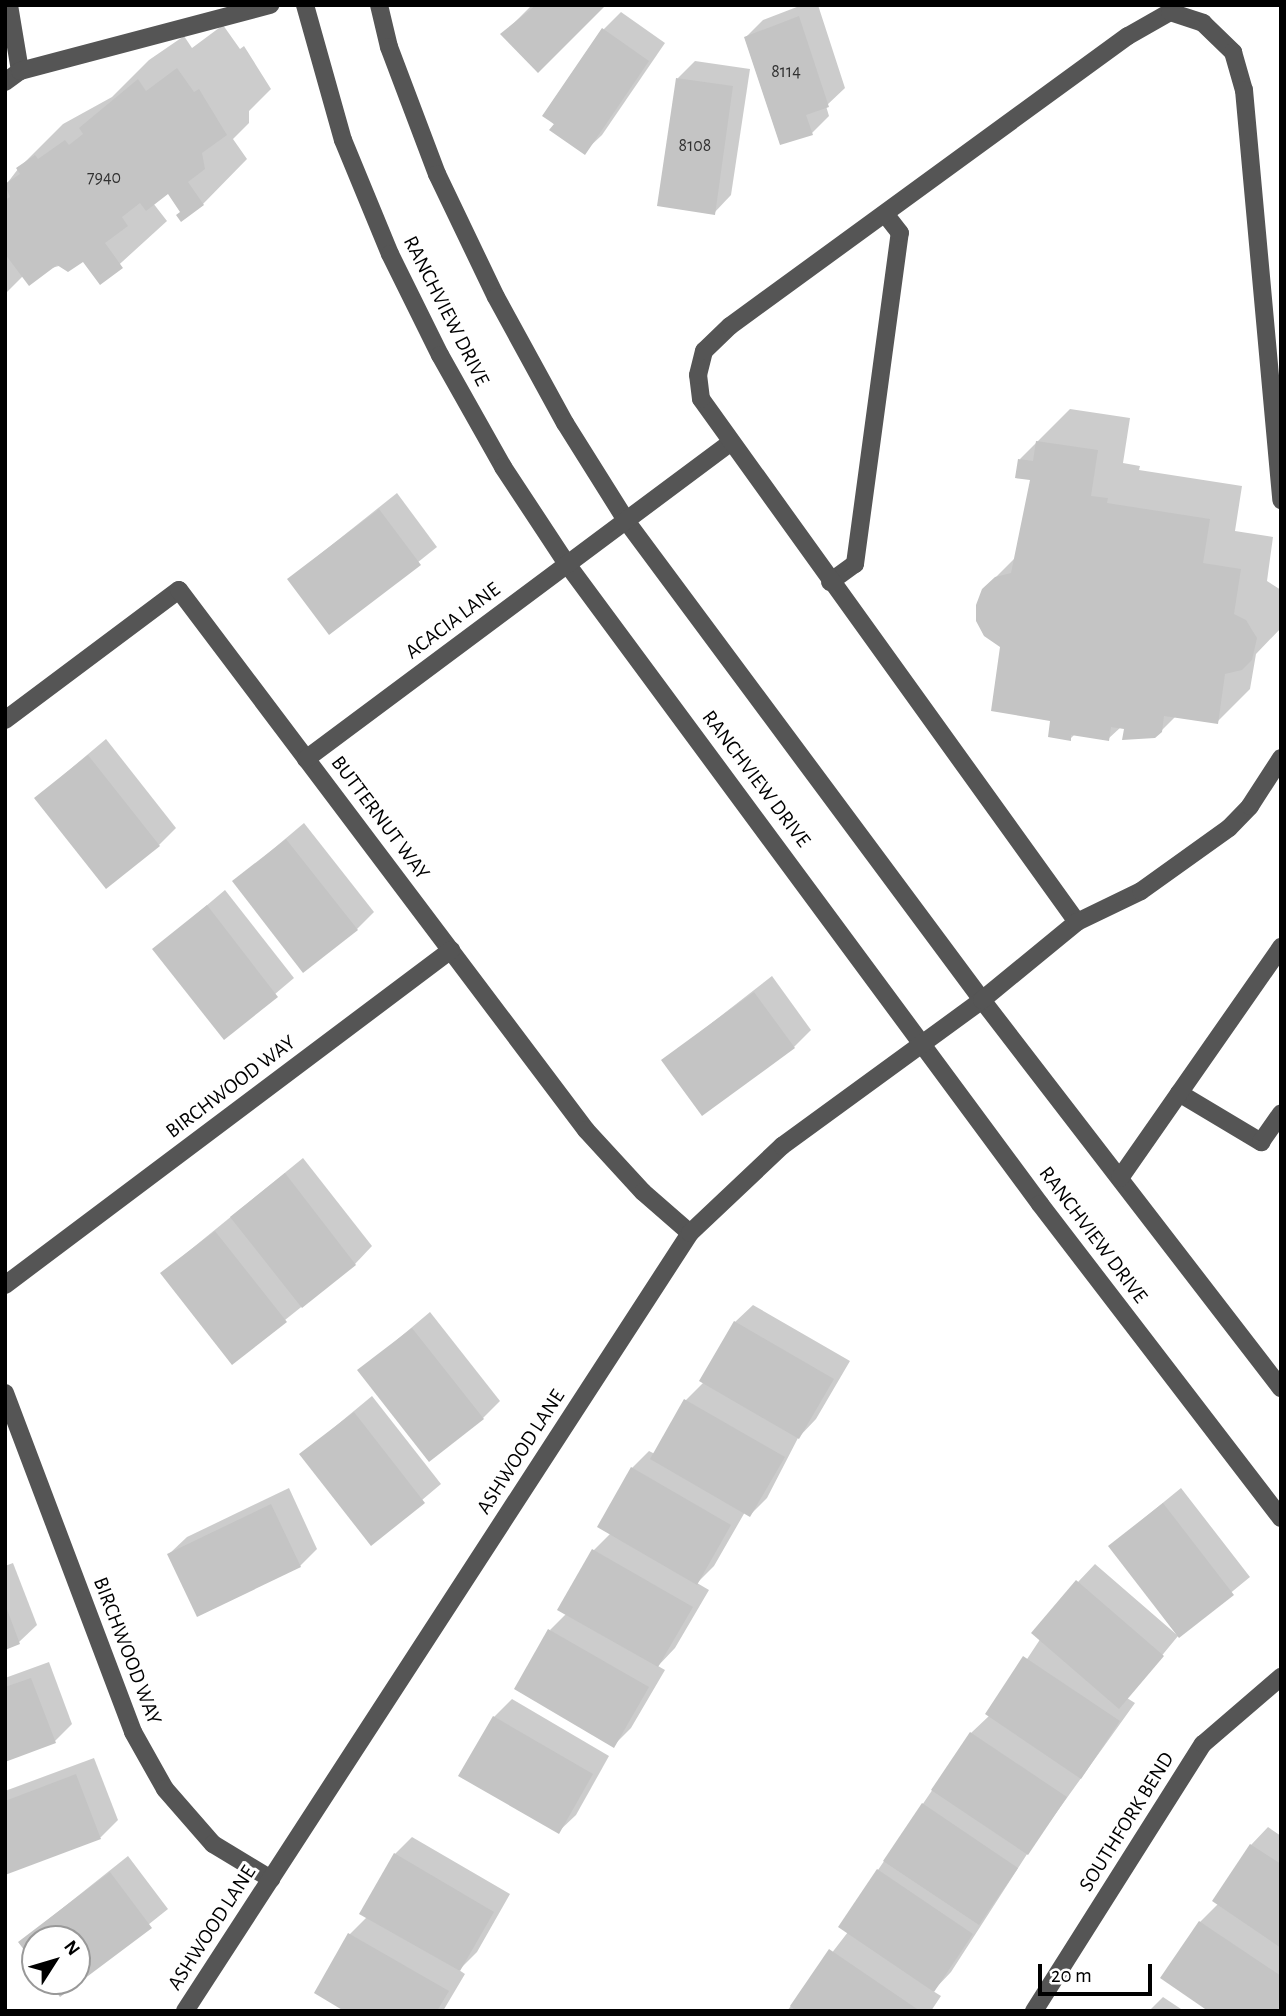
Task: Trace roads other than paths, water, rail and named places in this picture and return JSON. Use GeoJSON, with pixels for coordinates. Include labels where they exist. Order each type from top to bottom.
{"type":"FeatureCollection","features":[{"type":"Feature","properties":{"kind":"street"},"geometry":{"type":"LineString","coordinates":[[9,5],[12,76],[270,5]]}},
{"type":"Feature","properties":{"kind":"street","name":"RANCHVIEW DRIVE"},"geometry":{"type":"LineString","coordinates":[[305,5],[344,140],[390,254],[440,355],[503,467],[567,564],[1040,1203],[1281,1518]]}},
{"type":"Feature","properties":{"kind":"street"},"geometry":{"type":"LineString","coordinates":[[379,5],[389,47],[437,174],[495,297],[565,424],[627,522],[982,1000],[1281,1388]]}},
{"type":"Feature","properties":{"kind":"street"},"geometry":{"type":"LineString","coordinates":[[1077,922],[701,400],[698,375],[705,351],[730,326],[1129,36],[1170,12],[1203,23],[1233,52],[1244,90],[1281,500]]}},
{"type":"Feature","properties":{"kind":"street"},"geometry":{"type":"LineString","coordinates":[[830,582],[855,564],[900,233],[885,214]]}},
{"type":"Feature","properties":{"kind":"street","name":"ACACIA LANE"},"geometry":{"type":"LineString","coordinates":[[306,759],[730,443]]}},
{"type":"Feature","properties":{"kind":"street","name":"BUTTERNUT WAY"},"geometry":{"type":"LineString","coordinates":[[5,720],[179,590],[586,1130],[643,1192],[690,1233]]}},
{"type":"Feature","properties":{"kind":"street","name":"ASHWOOD LANE"},"geometry":{"type":"LineString","coordinates":[[185,2011],[690,1233],[782,1146],[982,1000],[1077,922],[1140,891],[1229,828],[1250,806],[1281,758]]}},
{"type":"Feature","properties":{"kind":"street"},"geometry":{"type":"LineString","coordinates":[[1119,1178],[1281,947]]}},
{"type":"Feature","properties":{"kind":"street","name":"BIRCHWOOD WAY"},"geometry":{"type":"LineString","coordinates":[[5,1286],[451,950]]}},
{"type":"Feature","properties":{"kind":"street"},"geometry":{"type":"LineString","coordinates":[[1179,1093],[1261,1142],[1281,1113]]}},
{"type":"Feature","properties":{"kind":"street","name":"BIRCHWOOD WAY"},"geometry":{"type":"LineString","coordinates":[[5,1394],[133,1732],[165,1789],[213,1844],[271,1879]]}},
{"type":"Feature","properties":{"kind":"street","name":"SOUTHFORK BEND"},"geometry":{"type":"LineString","coordinates":[[1034,2011],[1203,1744],[1281,1677]]}}]}
